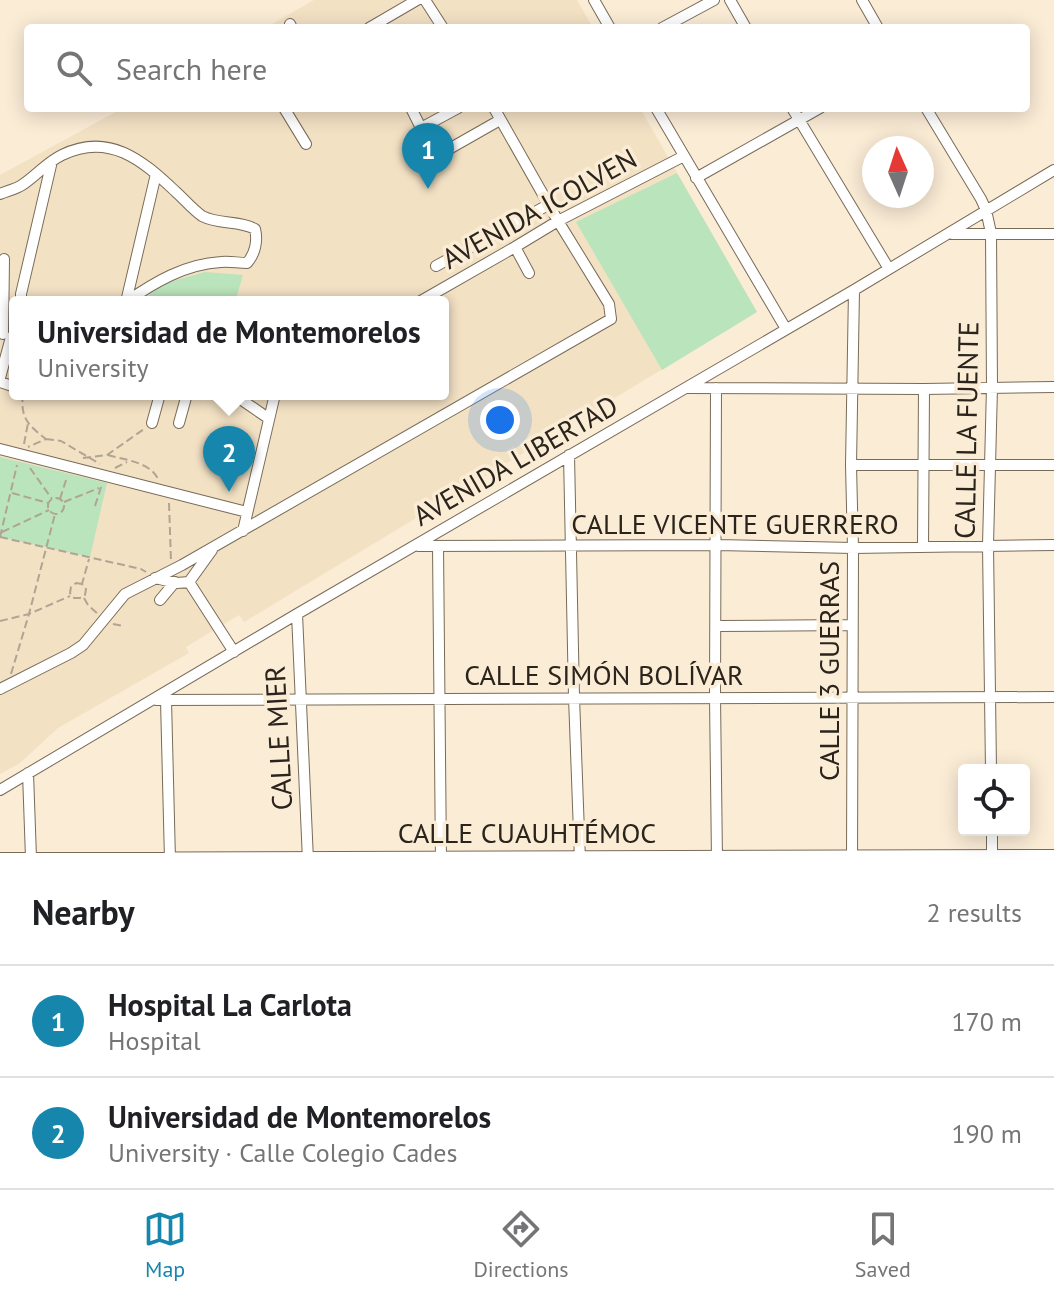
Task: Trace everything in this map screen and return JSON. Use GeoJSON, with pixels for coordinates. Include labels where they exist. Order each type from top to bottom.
{"type":"FeatureCollection","features":[{"type":"Feature","properties":{"kind":"street"},"geometry":{"type":"LineString","coordinates":[[376,24],[417,0]]}},
{"type":"Feature","properties":{"kind":"street"},"geometry":{"type":"LineString","coordinates":[[425,0],[440,24]]}},
{"type":"Feature","properties":{"kind":"street"},"geometry":{"type":"LineString","coordinates":[[594,0],[608,24]]}},
{"type":"Feature","properties":{"kind":"street"},"geometry":{"type":"LineString","coordinates":[[669,24],[714,0]]}},
{"type":"Feature","properties":{"kind":"street"},"geometry":{"type":"LineString","coordinates":[[730,0],[744,24]]}},
{"type":"Feature","properties":{"kind":"street"},"geometry":{"type":"LineString","coordinates":[[862,0],[876,24]]}},
{"type":"Feature","properties":{"kind":"street"},"geometry":{"type":"LineString","coordinates":[[286,112],[306,144]]}},
{"type":"Feature","properties":{"kind":"street"},"geometry":{"type":"LineString","coordinates":[[413,112],[435,152],[440,153],[500,120]]}},
{"type":"Feature","properties":{"kind":"street"},"geometry":{"type":"LineString","coordinates":[[421,128],[451,112]]}},
{"type":"Feature","properties":{"kind":"street"},"geometry":{"type":"LineString","coordinates":[[3,688],[83,645],[125,594],[243,531],[611,319],[609,304],[496,112]]}},
{"type":"Feature","properties":{"kind":"street"},"geometry":{"type":"LineString","coordinates":[[658,112],[786,329]]}},
{"type":"Feature","properties":{"kind":"street"},"geometry":{"type":"LineString","coordinates":[[794,112],[889,269]]}},
{"type":"Feature","properties":{"kind":"street"},"geometry":{"type":"LineString","coordinates":[[696,178],[813,112]]}},
{"type":"Feature","properties":{"kind":"street","name":"CALLE LA FUENTE"},"geometry":{"type":"LineString","coordinates":[[928,112],[986,210],[991,233],[992,387],[988,545],[991,764]]}},
{"type":"Feature","properties":{"kind":"street"},"geometry":{"type":"LineString","coordinates":[[0,194],[21,185],[58,156],[72,150],[109,147],[125,152],[156,174],[205,217],[253,227],[255,246],[247,263],[219,262],[189,267],[160,279],[135,296]]}},
{"type":"Feature","properties":{"kind":"street","name":"AVENIDA ICOLVEN"},"geometry":{"type":"LineString","coordinates":[[429,296],[558,221],[684,156]]}},
{"type":"Feature","properties":{"kind":"street"},"geometry":{"type":"LineString","coordinates":[[21,296],[52,161]]}},
{"type":"Feature","properties":{"kind":"street","name":"AVENIDA LIBERTAD"},"geometry":{"type":"LineString","coordinates":[[0,790],[160,700],[297,614],[1054,170]]}},
{"type":"Feature","properties":{"kind":"street"},"geometry":{"type":"LineString","coordinates":[[127,296],[156,174]]}},
{"type":"Feature","properties":{"kind":"street"},"geometry":{"type":"LineString","coordinates":[[436,266],[548,205]]}},
{"type":"Feature","properties":{"kind":"street"},"geometry":{"type":"LineString","coordinates":[[949,234],[1054,234]]}},
{"type":"Feature","properties":{"kind":"street"},"geometry":{"type":"LineString","coordinates":[[515,247],[529,273]]}},
{"type":"Feature","properties":{"kind":"street"},"geometry":{"type":"LineString","coordinates":[[0,380],[7,336],[4,259]]}},
{"type":"Feature","properties":{"kind":"street","name":"CALLE 3 GUERRAS"},"geometry":{"type":"LineString","coordinates":[[852,858],[854,290]]}},
{"type":"Feature","properties":{"kind":"street"},"geometry":{"type":"LineString","coordinates":[[686,388],[1054,387]]}},
{"type":"Feature","properties":{"kind":"street"},"geometry":{"type":"LineString","coordinates":[[716,388],[717,858]]}},
{"type":"Feature","properties":{"kind":"street"},"geometry":{"type":"LineString","coordinates":[[923,547],[924,389]]}},
{"type":"Feature","properties":{"kind":"street"},"geometry":{"type":"LineString","coordinates":[[152,423],[158,400]]}},
{"type":"Feature","properties":{"kind":"street"},"geometry":{"type":"LineString","coordinates":[[179,423],[185,400]]}},
{"type":"Feature","properties":{"kind":"street"},"geometry":{"type":"LineString","coordinates":[[242,400],[268,418]]}},
{"type":"Feature","properties":{"kind":"street"},"geometry":{"type":"LineString","coordinates":[[243,531],[273,400]]}},
{"type":"Feature","properties":{"kind":"street"},"geometry":{"type":"LineString","coordinates":[[0,449],[247,512]]}},
{"type":"Feature","properties":{"kind":"street"},"geometry":{"type":"LineString","coordinates":[[569,455],[580,858]]}},
{"type":"Feature","properties":{"kind":"street"},"geometry":{"type":"LineString","coordinates":[[851,465],[1054,465]]}},
{"type":"Feature","properties":{"kind":"street"},"geometry":{"type":"LineString","coordinates":[[155,578],[176,582],[192,578],[216,545]]}},
{"type":"Feature","properties":{"kind":"street","name":"CALLE VICENTE GUERRERO"},"geometry":{"type":"LineString","coordinates":[[416,546],[853,548],[1054,545]]}},
{"type":"Feature","properties":{"kind":"street"},"geometry":{"type":"LineString","coordinates":[[438,546],[441,858]]}},
{"type":"Feature","properties":{"kind":"street"},"geometry":{"type":"LineString","coordinates":[[177,567],[190,570],[234,652]]}},
{"type":"Feature","properties":{"kind":"street"},"geometry":{"type":"LineString","coordinates":[[160,600],[176,582],[177,567]]}},
{"type":"Feature","properties":{"kind":"street","name":"CALLE MIER"},"geometry":{"type":"LineString","coordinates":[[297,614],[308,858]]}},
{"type":"Feature","properties":{"kind":"street"},"geometry":{"type":"LineString","coordinates":[[716,626],[852,625]]}},
{"type":"Feature","properties":{"kind":"street","name":"CALLE SIMÓN BOLÍVAR"},"geometry":{"type":"LineString","coordinates":[[160,700],[1054,697]]}},
{"type":"Feature","properties":{"kind":"street"},"geometry":{"type":"LineString","coordinates":[[160,700],[170,859]]}},
{"type":"Feature","properties":{"kind":"street"},"geometry":{"type":"LineString","coordinates":[[28,773],[31,858]]}},
{"type":"Feature","properties":{"kind":"street"},"geometry":{"type":"LineString","coordinates":[[992,836],[992,858]]}},
{"type":"Feature","properties":{"kind":"street","name":"CALLE CUAUHTÉMOC"},"geometry":{"type":"LineString","coordinates":[[0,858],[992,858],[1054,855]]}},
{"type":"Feature","properties":{"kind":"path"},"geometry":{"type":"LineString","coordinates":[[22,400],[23,415],[46,439],[24,449],[28,423]]}},
{"type":"Feature","properties":{"kind":"path"},"geometry":{"type":"LineString","coordinates":[[107,455],[152,423]]}},
{"type":"Feature","properties":{"kind":"path"},"geometry":{"type":"LineString","coordinates":[[0,536],[19,454]]}},
{"type":"Feature","properties":{"kind":"path"},"geometry":{"type":"LineString","coordinates":[[19,454],[52,499],[62,501],[101,487]]}},
{"type":"Feature","properties":{"kind":"path"},"geometry":{"type":"LineString","coordinates":[[82,459],[107,455],[150,467],[155,472],[164,492],[177,567]]}},
{"type":"Feature","properties":{"kind":"path"},"geometry":{"type":"LineString","coordinates":[[106,472],[129,461]]}},
{"type":"Feature","properties":{"kind":"path"},"geometry":{"type":"LineString","coordinates":[[55,514],[62,511],[70,467]]}},
{"type":"Feature","properties":{"kind":"path"},"geometry":{"type":"LineString","coordinates":[[10,492],[49,504]]}},
{"type":"Feature","properties":{"kind":"path"},"geometry":{"type":"LineString","coordinates":[[49,510],[52,499]]}},
{"type":"Feature","properties":{"kind":"path"},"geometry":{"type":"LineString","coordinates":[[0,536],[49,510]]}},
{"type":"Feature","properties":{"kind":"path"},"geometry":{"type":"LineString","coordinates":[[49,510],[55,514]]}},
{"type":"Feature","properties":{"kind":"path"},"geometry":{"type":"LineString","coordinates":[[3,688],[29,614],[55,514]]}},
{"type":"Feature","properties":{"kind":"path"},"geometry":{"type":"LineString","coordinates":[[0,536],[141,569],[155,578]]}},
{"type":"Feature","properties":{"kind":"path"},"geometry":{"type":"LineString","coordinates":[[71,595],[77,599],[86,592],[82,584],[89,558]]}},
{"type":"Feature","properties":{"kind":"path"},"geometry":{"type":"LineString","coordinates":[[71,595],[73,585],[82,584]]}},
{"type":"Feature","properties":{"kind":"path"},"geometry":{"type":"LineString","coordinates":[[0,621],[29,614],[71,595]]}},
{"type":"Feature","properties":{"kind":"shaded area"},"geometry":{"type":"Polygon","coordinates":[[[314,0],[577,0],[591,24],[272,24],[314,0]]]}},
{"type":"Feature","properties":{"kind":"shaded area"},"geometry":{"type":"Polygon","coordinates":[[[116,112],[642,112],[757,312],[244,622],[239,615],[186,647],[189,653],[58,728],[20,763],[0,774],[0,175],[116,112]]]}},
{"type":"Feature","properties":{"kind":"green space"},"geometry":{"type":"Polygon","coordinates":[[[677,173],[757,312],[662,370],[576,222],[677,173]]]}},
{"type":"Feature","properties":{"kind":"green space"},"geometry":{"type":"Polygon","coordinates":[[[205,272],[243,275],[237,296],[148,296],[165,283],[205,272]]]}},
{"type":"Feature","properties":{"kind":"green space"},"geometry":{"type":"Polygon","coordinates":[[[0,457],[107,483],[90,557],[0,537],[0,457]]]}},
{"type":"Feature","properties":{"kind":"place","name":"Hospital La Carlota"},"geometry":{"type":"Point","coordinates":[428,189]}},
{"type":"Feature","properties":{"kind":"place","name":"Universidad de Montemorelos"},"geometry":{"type":"Point","coordinates":[229,492]}}]}
